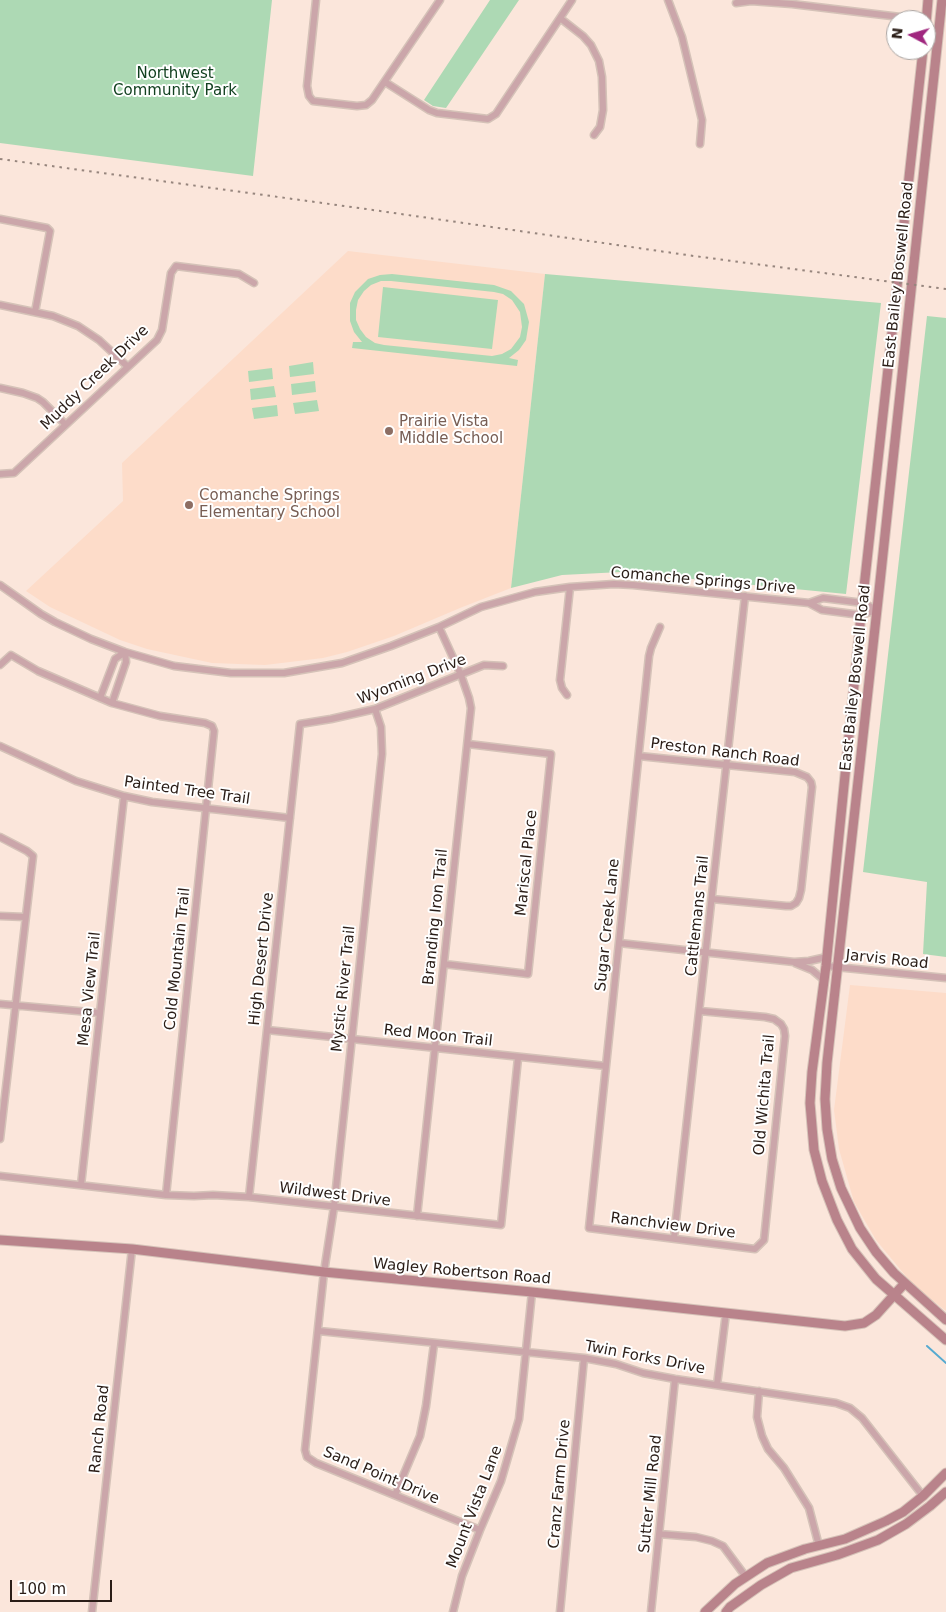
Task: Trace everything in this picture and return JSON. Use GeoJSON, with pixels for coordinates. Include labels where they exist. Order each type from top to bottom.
{"type":"FeatureCollection","features":[{"type":"Feature","properties":{"kind":"main road","name":"East Bailey Boswell Road"},"geometry":{"type":"LineString","coordinates":[[942,0],[825,1084],[829,1144],[841,1188],[854,1215],[876,1252],[904,1284],[946,1320]]}},
{"type":"Feature","properties":{"kind":"main road","name":"East Bailey Boswell Road"},"geometry":{"type":"LineString","coordinates":[[922,60],[863,603],[827,961],[811,1088],[810,1119],[814,1150],[822,1181],[837,1220],[852,1249],[876,1279],[946,1340]]}},
{"type":"Feature","properties":{"kind":"main road"},"geometry":{"type":"LineString","coordinates":[[909,189],[922,190]]}},
{"type":"Feature","properties":{"kind":"main road"},"geometry":{"type":"LineString","coordinates":[[880,451],[894,453]]}},
{"type":"Feature","properties":{"kind":"main road","name":"Wagley Robertson Road"},"geometry":{"type":"LineString","coordinates":[[0,1240],[132,1249],[324,1272],[532,1292],[845,1326],[864,1323],[876,1315],[904,1284]]}},
{"type":"Feature","properties":{"kind":"main road"},"geometry":{"type":"LineString","coordinates":[[704,1612],[735,1584],[767,1563],[805,1549],[845,1540],[903,1512],[923,1496],[946,1473]]}},
{"type":"Feature","properties":{"kind":"main road"},"geometry":{"type":"LineString","coordinates":[[726,1612],[730,1606],[791,1568],[878,1540],[906,1524],[946,1492]]}},
{"type":"Feature","properties":{"kind":"main road"},"geometry":{"type":"LineString","coordinates":[[923,1496],[930,1506]]}},
{"type":"Feature","properties":{"kind":"main road"},"geometry":{"type":"LineString","coordinates":[[819,1546],[822,1559]]}},
{"type":"Feature","properties":{"kind":"main road"},"geometry":{"type":"LineString","coordinates":[[746,1577],[754,1590]]}},
{"type":"Feature","properties":{"kind":"street"},"geometry":{"type":"LineString","coordinates":[[316,0],[308,86],[309,96],[313,101],[357,106],[366,105],[372,100],[440,0]]}},
{"type":"Feature","properties":{"kind":"street"},"geometry":{"type":"LineString","coordinates":[[385,82],[429,110],[437,113],[488,119],[496,114],[572,0]]}},
{"type":"Feature","properties":{"kind":"street"},"geometry":{"type":"LineString","coordinates":[[668,0],[682,37],[702,120],[700,144]]}},
{"type":"Feature","properties":{"kind":"street"},"geometry":{"type":"LineString","coordinates":[[736,2],[793,2],[886,15]]}},
{"type":"Feature","properties":{"kind":"street"},"geometry":{"type":"LineString","coordinates":[[560,18],[587,41],[598,61],[602,77],[603,110],[600,127],[594,134]]}},
{"type":"Feature","properties":{"kind":"street"},"geometry":{"type":"LineString","coordinates":[[0,219],[47,228],[50,231],[35,312]]}},
{"type":"Feature","properties":{"kind":"street","name":"Muddy Creek Drive"},"geometry":{"type":"LineString","coordinates":[[0,474],[14,473],[157,340],[162,330],[171,273],[176,266],[239,274],[254,283]]}},
{"type":"Feature","properties":{"kind":"street"},"geometry":{"type":"LineString","coordinates":[[0,305],[53,316],[78,326],[99,340],[127,366]]}},
{"type":"Feature","properties":{"kind":"street"},"geometry":{"type":"LineString","coordinates":[[0,388],[23,392],[37,398],[65,424]]}},
{"type":"Feature","properties":{"kind":"street","name":"Comanche Springs Drive"},"geometry":{"type":"LineString","coordinates":[[1,586],[55,622],[125,652],[157,662],[201,671],[231,673],[284,673],[319,668],[358,658],[439,627],[480,607],[535,592],[570,587],[614,584],[633,585],[809,603],[822,610],[862,615],[877,610]]}},
{"type":"Feature","properties":{"kind":"street"},"geometry":{"type":"LineString","coordinates":[[567,695],[562,688],[560,680],[570,587]]}},
{"type":"Feature","properties":{"kind":"street","name":"Cattlemans Trail"},"geometry":{"type":"LineString","coordinates":[[674,1238],[745,596]]}},
{"type":"Feature","properties":{"kind":"street","name":"Comanche Springs Drive"},"geometry":{"type":"LineString","coordinates":[[809,603],[823,598],[863,603],[877,610]]}},
{"type":"Feature","properties":{"kind":"street","name":"Branding Iron Trail"},"geometry":{"type":"LineString","coordinates":[[417,1216],[471,708],[470,698],[461,675],[439,627]]}},
{"type":"Feature","properties":{"kind":"street","name":"Sugar Creek Lane"},"geometry":{"type":"LineString","coordinates":[[589,1228],[649,656],[650,648],[660,627]]}},
{"type":"Feature","properties":{"kind":"street"},"geometry":{"type":"LineString","coordinates":[[0,665],[11,655],[38,671],[100,698],[112,703],[126,662],[125,652],[115,659],[100,698]]}},
{"type":"Feature","properties":{"kind":"street","name":"Wyoming Drive"},"geometry":{"type":"LineString","coordinates":[[300,724],[375,709],[484,666],[503,666]]}},
{"type":"Feature","properties":{"kind":"street","name":"Cold Mountain Trail"},"geometry":{"type":"LineString","coordinates":[[112,703],[160,716],[205,723],[212,726],[215,736],[166,1194]]}},
{"type":"Feature","properties":{"kind":"street","name":"Mystic River Trail"},"geometry":{"type":"LineString","coordinates":[[324,1272],[334,1207],[382,754],[381,728],[375,709]]}},
{"type":"Feature","properties":{"kind":"street","name":"High Desert Drive"},"geometry":{"type":"LineString","coordinates":[[249,1197],[300,724]]}},
{"type":"Feature","properties":{"kind":"street","name":"Mariscal Place"},"geometry":{"type":"LineString","coordinates":[[444,964],[528,974],[551,754],[468,744]]}},
{"type":"Feature","properties":{"kind":"street","name":"Painted Tree Trail"},"geometry":{"type":"LineString","coordinates":[[0,746],[76,781],[124,796],[152,802],[290,818]]}},
{"type":"Feature","properties":{"kind":"street","name":"Preston Ranch Road"},"geometry":{"type":"LineString","coordinates":[[640,756],[795,772],[807,776],[812,787],[799,898],[796,903],[786,906],[712,899]]}},
{"type":"Feature","properties":{"kind":"street","name":"Mesa View Trail"},"geometry":{"type":"LineString","coordinates":[[81,1185],[124,796]]}},
{"type":"Feature","properties":{"kind":"street"},"geometry":{"type":"LineString","coordinates":[[0,838],[27,851],[33,856],[3,1089],[0,1139]]}},
{"type":"Feature","properties":{"kind":"street"},"geometry":{"type":"LineString","coordinates":[[0,916],[26,917]]}},
{"type":"Feature","properties":{"kind":"street"},"geometry":{"type":"LineString","coordinates":[[618,944],[794,962],[812,970],[824,980]]}},
{"type":"Feature","properties":{"kind":"street","name":"Jarvis Road"},"geometry":{"type":"LineString","coordinates":[[794,962],[827,961],[838,967],[946,978]]}},
{"type":"Feature","properties":{"kind":"street"},"geometry":{"type":"LineString","coordinates":[[0,1004],[100,1013]]}},
{"type":"Feature","properties":{"kind":"street","name":"Old Wichita Trail"},"geometry":{"type":"LineString","coordinates":[[700,1011],[765,1016],[774,1019],[784,1028],[785,1036],[764,1240],[755,1249]]}},
{"type":"Feature","properties":{"kind":"street","name":"Red Moon Trail"},"geometry":{"type":"LineString","coordinates":[[267,1030],[606,1066]]}},
{"type":"Feature","properties":{"kind":"street","name":"Wildwest Drive"},"geometry":{"type":"LineString","coordinates":[[0,1176],[166,1194],[249,1197],[501,1225],[518,1058]]}},
{"type":"Feature","properties":{"kind":"street","name":"Ranchview Drive"},"geometry":{"type":"LineString","coordinates":[[589,1228],[755,1249]]}},
{"type":"Feature","properties":{"kind":"street","name":"Ranch Road"},"geometry":{"type":"LineString","coordinates":[[92,1612],[132,1249]]}},
{"type":"Feature","properties":{"kind":"street","name":"Sand Point Drive"},"geometry":{"type":"LineString","coordinates":[[324,1272],[305,1450],[307,1457],[316,1463],[480,1530]]}},
{"type":"Feature","properties":{"kind":"street","name":"Mount Vista Lane"},"geometry":{"type":"LineString","coordinates":[[454,1612],[462,1576],[501,1481],[519,1419],[532,1292]]}},
{"type":"Feature","properties":{"kind":"street"},"geometry":{"type":"LineString","coordinates":[[717,1385],[726,1313]]}},
{"type":"Feature","properties":{"kind":"street","name":"Twin Forks Drive"},"geometry":{"type":"LineString","coordinates":[[319,1332],[584,1358],[616,1364],[643,1374],[836,1403],[850,1408],[862,1418],[923,1496]]}},
{"type":"Feature","properties":{"kind":"street"},"geometry":{"type":"LineString","coordinates":[[395,1495],[420,1436],[434,1344]]}},
{"type":"Feature","properties":{"kind":"street","name":"Cranz Farm Drive"},"geometry":{"type":"LineString","coordinates":[[560,1612],[584,1358]]}},
{"type":"Feature","properties":{"kind":"street","name":"Sutter Mill Road"},"geometry":{"type":"LineString","coordinates":[[651,1612],[675,1379]]}},
{"type":"Feature","properties":{"kind":"street"},"geometry":{"type":"LineString","coordinates":[[759,1391],[757,1417],[762,1436],[768,1449],[784,1468],[809,1508],[819,1546]]}},
{"type":"Feature","properties":{"kind":"street"},"geometry":{"type":"LineString","coordinates":[[659,1534],[696,1537],[723,1546],[746,1577]]}},
{"type":"Feature","properties":{"kind":"shaded area","name":"Prairie Vista Middle School"},"geometry":{"type":"Polygon","coordinates":[[[348,251],[545,274],[511,588],[394,636],[347,652],[323,658],[265,665],[212,663],[147,649],[120,640],[50,607],[26,591],[123,501],[122,463],[348,251]]]}},
{"type":"Feature","properties":{"kind":"shaded area"},"geometry":{"type":"Polygon","coordinates":[[[850,985],[946,993],[946,1311],[914,1286],[876,1240],[854,1202],[839,1149],[834,1110],[850,985]]]}},
{"type":"Feature","properties":{"kind":"green space","name":"Northwest Community Park"},"geometry":{"type":"Polygon","coordinates":[[[0,0],[272,0],[253,176],[0,143],[0,0]]]}},
{"type":"Feature","properties":{"kind":"green space"},"geometry":{"type":"Polygon","coordinates":[[[490,0],[519,0],[446,108],[433,106],[424,100],[490,0]]]}},
{"type":"Feature","properties":{"kind":"green space"},"geometry":{"type":"Polygon","coordinates":[[[392,274],[494,285],[511,291],[524,304],[529,322],[526,340],[519,350],[509,358],[518,360],[517,366],[352,348],[353,342],[362,342],[354,332],[350,321],[350,303],[355,292],[368,279],[392,274]],[[381,281],[371,285],[358,300],[356,320],[366,337],[375,343],[492,356],[502,354],[511,349],[520,337],[522,327],[520,312],[512,300],[503,294],[381,281]]]}},
{"type":"Feature","properties":{"kind":"green space"},"geometry":{"type":"Polygon","coordinates":[[[545,274],[881,303],[846,594],[621,572],[562,575],[511,588],[545,274]]]}},
{"type":"Feature","properties":{"kind":"green space"},"geometry":{"type":"Polygon","coordinates":[[[383,287],[498,300],[492,349],[378,337],[383,287]]]}},
{"type":"Feature","properties":{"kind":"green space"},"geometry":{"type":"Polygon","coordinates":[[[927,316],[946,318],[946,957],[923,954],[927,882],[863,872],[927,316]]]}},
{"type":"Feature","properties":{"kind":"green space"},"geometry":{"type":"Polygon","coordinates":[[[313,362],[314,374],[290,377],[289,366],[313,362]]]}},
{"type":"Feature","properties":{"kind":"green space"},"geometry":{"type":"Polygon","coordinates":[[[272,368],[273,379],[249,382],[248,371],[272,368]]]}},
{"type":"Feature","properties":{"kind":"green space"},"geometry":{"type":"Polygon","coordinates":[[[315,381],[316,392],[292,395],[291,384],[315,381]]]}},
{"type":"Feature","properties":{"kind":"green space"},"geometry":{"type":"Polygon","coordinates":[[[274,386],[276,397],[251,400],[250,389],[274,386]]]}},
{"type":"Feature","properties":{"kind":"green space"},"geometry":{"type":"Polygon","coordinates":[[[317,400],[319,411],[295,414],[293,403],[317,400]]]}},
{"type":"Feature","properties":{"kind":"green space"},"geometry":{"type":"Polygon","coordinates":[[[277,405],[278,416],[254,419],[252,408],[277,405]]]}},
{"type":"Feature","properties":{"kind":"waterway"},"geometry":{"type":"LineString","coordinates":[[927,1346],[946,1363]]}},
{"type":"Feature","properties":{"kind":"railway"},"geometry":{"type":"LineString","coordinates":[[0,159],[694,256],[946,289]]}},
{"type":"Feature","properties":{"kind":"place","name":"Prairie Vista Middle School"},"geometry":{"type":"Point","coordinates":[389,431]}},
{"type":"Feature","properties":{"kind":"place","name":"Comanche Springs Elementary School"},"geometry":{"type":"Point","coordinates":[189,505]}}]}
